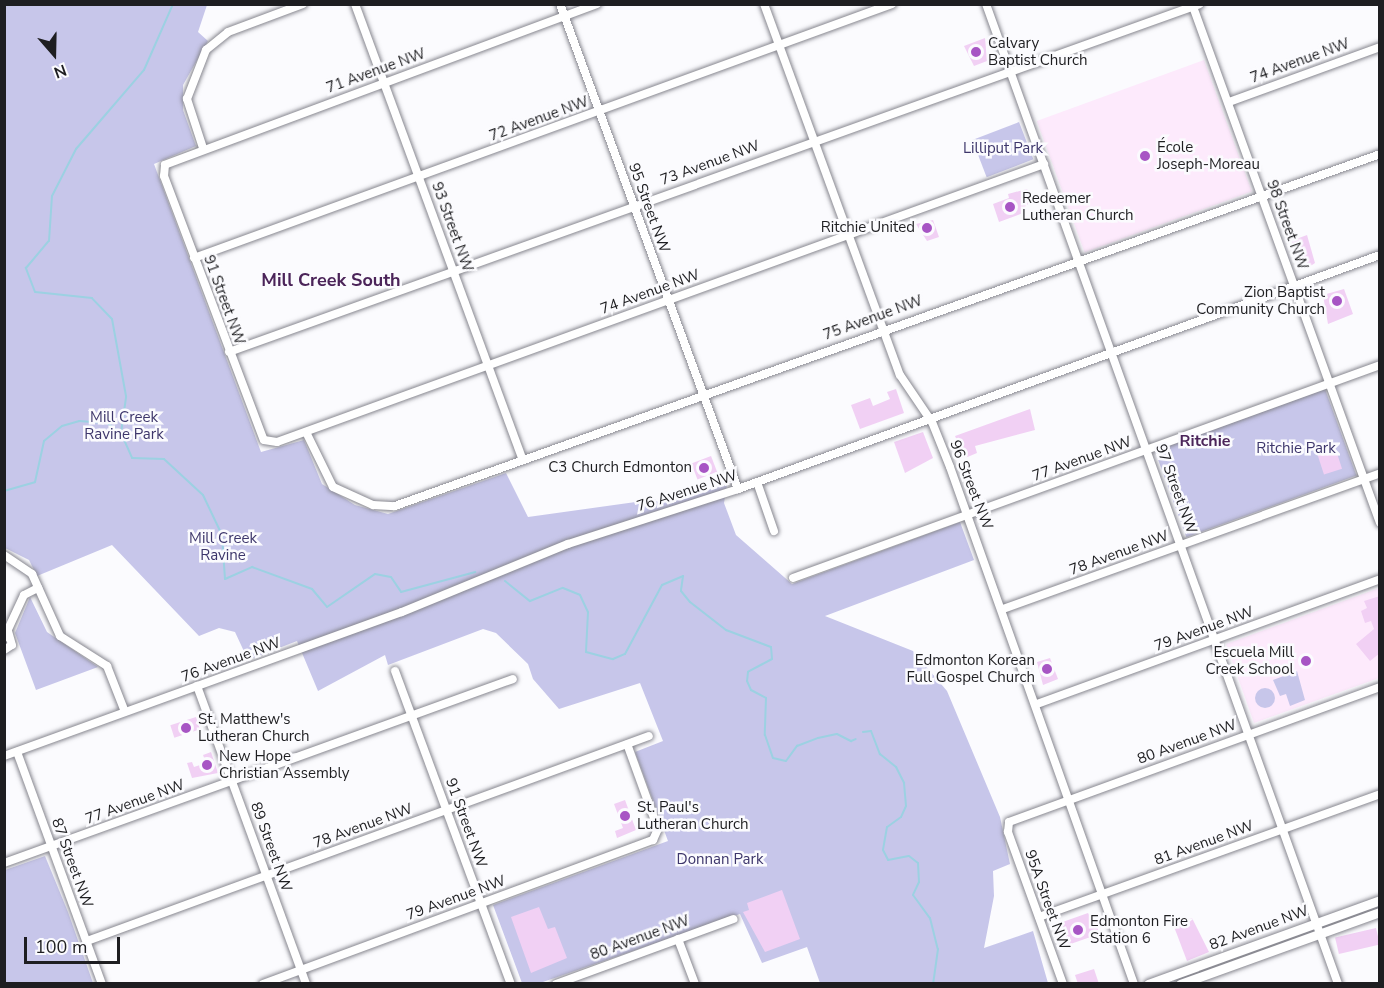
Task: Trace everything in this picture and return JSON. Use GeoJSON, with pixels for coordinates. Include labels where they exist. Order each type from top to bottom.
{"type":"FeatureCollection","features":[{"type":"Feature","properties":{"kind":"main road","name":"82 Avenue NW"},"geometry":{"type":"LineString","coordinates":[[1148,984],[1380,900]]}},
{"type":"Feature","properties":{"kind":"main road","name":"82 Avenue NW"},"geometry":{"type":"LineString","coordinates":[[1180,984],[1380,912]]}},
{"type":"Feature","properties":{"kind":"street"},"geometry":{"type":"LineString","coordinates":[[203,148],[188,104],[191,80],[206,50],[219,37],[303,4]]}},
{"type":"Feature","properties":{"kind":"street","name":"93 Street NW"},"geometry":{"type":"LineString","coordinates":[[355,4],[523,460]]}},
{"type":"Feature","properties":{"kind":"street","name":"95 Street NW"},"geometry":{"type":"LineString","coordinates":[[560,4],[738,489]]}},
{"type":"Feature","properties":{"kind":"street","name":"71 Avenue NW"},"geometry":{"type":"LineString","coordinates":[[165,165],[203,148],[597,4]]}},
{"type":"Feature","properties":{"kind":"street","name":"96 Street NW"},"geometry":{"type":"LineString","coordinates":[[764,4],[902,380],[930,419],[968,516],[1037,704],[1134,984]]}},
{"type":"Feature","properties":{"kind":"street","name":"72 Avenue NW"},"geometry":{"type":"LineString","coordinates":[[195,258],[892,4]]}},
{"type":"Feature","properties":{"kind":"street","name":"97 Street NW"},"geometry":{"type":"LineString","coordinates":[[986,4],[1148,449],[1338,984]]}},
{"type":"Feature","properties":{"kind":"street","name":"73 Avenue NW"},"geometry":{"type":"LineString","coordinates":[[229,352],[1010,69],[1019,72],[1195,5]]}},
{"type":"Feature","properties":{"kind":"street","name":"98 Street NW"},"geometry":{"type":"LineString","coordinates":[[1195,5],[1380,523]]}},
{"type":"Feature","properties":{"kind":"street","name":"74 Avenue NW"},"geometry":{"type":"LineString","coordinates":[[1229,102],[1380,47]]}},
{"type":"Feature","properties":{"kind":"street","name":"75 Avenue NW"},"geometry":{"type":"LineString","coordinates":[[306,432],[330,484],[376,506],[400,504],[883,329],[1380,154]]}},
{"type":"Feature","properties":{"kind":"street","name":"74 Avenue NW"},"geometry":{"type":"LineString","coordinates":[[266,442],[306,432],[1044,164]]}},
{"type":"Feature","properties":{"kind":"street","name":"91 Street NW"},"geometry":{"type":"LineString","coordinates":[[165,165],[165,176],[258,432],[266,442]]}},
{"type":"Feature","properties":{"kind":"street","name":"76 Avenue NW"},"geometry":{"type":"LineString","coordinates":[[4,756],[402,612],[568,544],[738,489],[1380,255]]}},
{"type":"Feature","properties":{"kind":"street","name":"77 Avenue NW"},"geometry":{"type":"LineString","coordinates":[[793,579],[1380,365]]}},
{"type":"Feature","properties":{"kind":"street","name":"78 Avenue NW"},"geometry":{"type":"LineString","coordinates":[[1003,609],[1380,473]]}},
{"type":"Feature","properties":{"kind":"street"},"geometry":{"type":"LineString","coordinates":[[757,482],[774,531]]}},
{"type":"Feature","properties":{"kind":"street"},"geometry":{"type":"LineString","coordinates":[[4,555],[26,567],[38,588],[56,632],[107,666],[125,712]]}},
{"type":"Feature","properties":{"kind":"street","name":"79 Avenue NW"},"geometry":{"type":"LineString","coordinates":[[1037,704],[1380,579]]}},
{"type":"Feature","properties":{"kind":"street"},"geometry":{"type":"LineString","coordinates":[[4,650],[12,645],[6,634],[24,595],[38,588]]}},
{"type":"Feature","properties":{"kind":"street","name":"91 Street NW"},"geometry":{"type":"LineString","coordinates":[[396,671],[511,984]]}},
{"type":"Feature","properties":{"kind":"street","name":"77 Avenue NW"},"geometry":{"type":"LineString","coordinates":[[4,864],[513,679]]}},
{"type":"Feature","properties":{"kind":"street","name":"89 Street NW"},"geometry":{"type":"LineString","coordinates":[[197,686],[306,984]]}},
{"type":"Feature","properties":{"kind":"street","name":"80 Avenue NW"},"geometry":{"type":"LineString","coordinates":[[1006,825],[1070,799],[1380,687]]}},
{"type":"Feature","properties":{"kind":"street","name":"78 Avenue NW"},"geometry":{"type":"LineString","coordinates":[[87,941],[649,736]]}},
{"type":"Feature","properties":{"kind":"street","name":"79 Avenue NW"},"geometry":{"type":"LineString","coordinates":[[263,984],[657,837],[627,744]]}},
{"type":"Feature","properties":{"kind":"street","name":"87 Street NW"},"geometry":{"type":"LineString","coordinates":[[17,752],[102,984]]}},
{"type":"Feature","properties":{"kind":"street","name":"81 Avenue NW"},"geometry":{"type":"LineString","coordinates":[[1039,917],[1380,794]]}},
{"type":"Feature","properties":{"kind":"street","name":"95A Street NW"},"geometry":{"type":"LineString","coordinates":[[1006,825],[1063,984]]}},
{"type":"Feature","properties":{"kind":"street","name":"80 Avenue NW"},"geometry":{"type":"LineString","coordinates":[[556,984],[734,919]]}},
{"type":"Feature","properties":{"kind":"street"},"geometry":{"type":"LineString","coordinates":[[678,939],[694,984]]}},
{"type":"Feature","properties":{"kind":"shaded area","name":"École Joseph-Moreau"},"geometry":{"type":"Polygon","coordinates":[[[1204,60],[1252,192],[1085,252],[1037,121],[1204,60]]]}},
{"type":"Feature","properties":{"kind":"shaded area","name":"Escuela Mill Creek School"},"geometry":{"type":"Polygon","coordinates":[[[1379,588],[1379,678],[1254,723],[1226,644],[1379,588]]]}},
{"type":"Feature","properties":{"kind":"green space","name":"Mill Creek Ravine Park"},"geometry":{"type":"Polygon","coordinates":[[[4,5],[207,5],[198,32],[208,41],[183,85],[183,110],[196,146],[154,164],[261,452],[304,440],[322,484],[355,505],[388,514],[506,473],[528,517],[693,494],[727,485],[724,503],[736,535],[792,584],[960,522],[974,560],[825,616],[913,651],[947,691],[1000,817],[1010,864],[993,871],[994,896],[984,948],[1033,931],[1048,983],[820,983],[807,947],[762,963],[740,914],[540,983],[522,983],[493,905],[668,841],[635,752],[663,741],[640,683],[559,709],[533,679],[528,664],[496,633],[483,629],[388,665],[385,655],[318,691],[297,641],[248,660],[235,632],[219,628],[199,636],[112,545],[37,576],[29,560],[5,548],[4,5]]]}},
{"type":"Feature","properties":{"kind":"green space","name":"Lilliput Park"},"geometry":{"type":"Polygon","coordinates":[[[1019,122],[1033,159],[987,177],[972,140],[1019,122]]]}},
{"type":"Feature","properties":{"kind":"green space","name":"Ritchie Park"},"geometry":{"type":"Polygon","coordinates":[[[1325,389],[1356,475],[1186,537],[1155,451],[1325,389]]]}},
{"type":"Feature","properties":{"kind":"green space"},"geometry":{"type":"Polygon","coordinates":[[[30,597],[47,632],[98,667],[36,690],[15,633],[30,597]]]}},
{"type":"Feature","properties":{"kind":"green space"},"geometry":{"type":"Polygon","coordinates":[[[1297,671],[1305,700],[1290,706],[1286,694],[1280,696],[1273,680],[1297,671]]]}},
{"type":"Feature","properties":{"kind":"green space"},"geometry":{"type":"Polygon","coordinates":[[[1261,688],[1269,688],[1275,694],[1275,702],[1269,708],[1261,708],[1255,702],[1255,694],[1261,688]]]}},
{"type":"Feature","properties":{"kind":"green space"},"geometry":{"type":"Polygon","coordinates":[[[45,856],[93,983],[5,983],[5,870],[45,856]]]}},
{"type":"Feature","properties":{"kind":"building","name":"Calvary Baptist Church"},"geometry":{"type":"Polygon","coordinates":[[[985,38],[987,61],[974,66],[964,46],[985,38]]]}},
{"type":"Feature","properties":{"kind":"building","name":"Redeemer Lutheran Church"},"geometry":{"type":"Polygon","coordinates":[[[1027,189],[1037,201],[1026,205],[1023,213],[999,222],[993,204],[1009,198],[1008,194],[1027,189]]]}},
{"type":"Feature","properties":{"kind":"building","name":"Ritchie United"},"geometry":{"type":"Polygon","coordinates":[[[933,220],[939,237],[927,241],[916,224],[933,220]]]}},
{"type":"Feature","properties":{"kind":"building"},"geometry":{"type":"Polygon","coordinates":[[[1307,235],[1315,263],[1306,269],[1291,241],[1307,235]]]}},
{"type":"Feature","properties":{"kind":"building","name":"Zion Baptist Community Church"},"geometry":{"type":"Polygon","coordinates":[[[1344,289],[1353,314],[1328,324],[1323,295],[1344,289]]]}},
{"type":"Feature","properties":{"kind":"building"},"geometry":{"type":"Polygon","coordinates":[[[896,389],[904,413],[860,429],[851,405],[870,398],[873,406],[890,399],[887,392],[896,389]]]}},
{"type":"Feature","properties":{"kind":"building"},"geometry":{"type":"Polygon","coordinates":[[[1030,409],[1035,430],[975,446],[977,453],[965,458],[955,436],[1030,409]]]}},
{"type":"Feature","properties":{"kind":"building"},"geometry":{"type":"Polygon","coordinates":[[[923,432],[933,458],[905,473],[894,442],[923,432]]]}},
{"type":"Feature","properties":{"kind":"building"},"geometry":{"type":"Polygon","coordinates":[[[1334,444],[1342,469],[1324,475],[1316,450],[1334,444]]]}},
{"type":"Feature","properties":{"kind":"building","name":"C3 Church Edmonton"},"geometry":{"type":"Polygon","coordinates":[[[711,456],[717,472],[697,479],[691,464],[711,456]]]}},
{"type":"Feature","properties":{"kind":"building"},"geometry":{"type":"Polygon","coordinates":[[[1380,596],[1380,653],[1370,661],[1356,644],[1374,629],[1371,621],[1365,623],[1361,611],[1367,608],[1364,601],[1380,596]]]}},
{"type":"Feature","properties":{"kind":"building","name":"Edmonton Korean Full Gospel Church"},"geometry":{"type":"Polygon","coordinates":[[[1050,658],[1058,679],[1043,685],[1037,662],[1050,658]]]}},
{"type":"Feature","properties":{"kind":"building","name":"St. Matthew's Lutheran Church"},"geometry":{"type":"Polygon","coordinates":[[[196,717],[200,729],[174,738],[170,725],[196,717]]]}},
{"type":"Feature","properties":{"kind":"building","name":"New Hope Christian Assembly"},"geometry":{"type":"Polygon","coordinates":[[[211,752],[218,773],[192,778],[187,763],[192,762],[194,767],[206,763],[203,755],[211,752]]]}},
{"type":"Feature","properties":{"kind":"building","name":"St. Paul's Lutheran Church"},"geometry":{"type":"Polygon","coordinates":[[[625,800],[636,830],[617,838],[615,831],[623,828],[614,804],[625,800]]]}},
{"type":"Feature","properties":{"kind":"building"},"geometry":{"type":"Polygon","coordinates":[[[782,890],[800,939],[765,952],[743,912],[749,910],[747,903],[782,890]]]}},
{"type":"Feature","properties":{"kind":"building"},"geometry":{"type":"Polygon","coordinates":[[[539,907],[548,929],[555,927],[567,958],[531,973],[511,917],[539,907]]]}},
{"type":"Feature","properties":{"kind":"building","name":"Edmonton Fire Station 6"},"geometry":{"type":"Polygon","coordinates":[[[1088,913],[1098,929],[1096,935],[1065,946],[1057,924],[1088,913]]]}},
{"type":"Feature","properties":{"kind":"building"},"geometry":{"type":"Polygon","coordinates":[[[1192,918],[1209,952],[1187,961],[1173,924],[1192,918]]]}},
{"type":"Feature","properties":{"kind":"building"},"geometry":{"type":"Polygon","coordinates":[[[1376,928],[1380,945],[1339,954],[1335,937],[1376,928]]]}},
{"type":"Feature","properties":{"kind":"building"},"geometry":{"type":"Polygon","coordinates":[[[1094,969],[1099,984],[1078,984],[1075,975],[1094,969]]]}},
{"type":"Feature","properties":{"kind":"waterway"},"geometry":{"type":"LineString","coordinates":[[121,433],[126,396],[112,319],[92,298],[35,292],[26,268],[49,241],[52,196],[76,149],[144,70],[173,4]]}},
{"type":"Feature","properties":{"kind":"waterway"},"geometry":{"type":"LineString","coordinates":[[4,491],[35,482],[44,441],[62,426],[79,421],[107,423],[121,433],[132,458],[164,459],[203,495],[222,535],[225,579],[252,567],[312,589],[327,607],[375,574],[391,577],[401,592],[475,572]]}},
{"type":"Feature","properties":{"kind":"waterway"},"geometry":{"type":"LineString","coordinates":[[505,581],[530,601],[563,588],[580,595],[588,612],[586,652],[613,659],[625,654],[662,585],[683,576],[681,591],[690,602],[726,630],[771,647],[772,659],[748,672],[747,681],[751,690],[766,698],[765,735],[773,758],[786,761],[797,746],[818,738],[837,734],[851,741],[856,739]]}},
{"type":"Feature","properties":{"kind":"waterway"},"geometry":{"type":"LineString","coordinates":[[863,732],[871,731],[880,754],[896,767],[904,783],[906,806],[901,817],[887,827],[883,850],[888,860],[909,856],[918,863],[919,882],[913,895],[930,918],[938,949],[933,984]]}},
{"type":"Feature","properties":{"kind":"place","name":"Calvary Baptist Church"},"geometry":{"type":"Point","coordinates":[976,52]}},
{"type":"Feature","properties":{"kind":"place","name":"École Joseph-Moreau"},"geometry":{"type":"Point","coordinates":[1145,156]}},
{"type":"Feature","properties":{"kind":"place","name":"Redeemer Lutheran Church"},"geometry":{"type":"Point","coordinates":[1010,207]}},
{"type":"Feature","properties":{"kind":"place","name":"Ritchie United"},"geometry":{"type":"Point","coordinates":[927,228]}},
{"type":"Feature","properties":{"kind":"place","name":"Zion Baptist Community Church"},"geometry":{"type":"Point","coordinates":[1337,301]}},
{"type":"Feature","properties":{"kind":"place","name":"C3 Church Edmonton"},"geometry":{"type":"Point","coordinates":[704,468]}},
{"type":"Feature","properties":{"kind":"place","name":"Escuela Mill Creek School"},"geometry":{"type":"Point","coordinates":[1306,661]}},
{"type":"Feature","properties":{"kind":"place","name":"Edmonton Korean Full Gospel Church"},"geometry":{"type":"Point","coordinates":[1047,669]}},
{"type":"Feature","properties":{"kind":"place","name":"St. Matthew's Lutheran Church"},"geometry":{"type":"Point","coordinates":[186,728]}},
{"type":"Feature","properties":{"kind":"place","name":"New Hope Christian Assembly"},"geometry":{"type":"Point","coordinates":[207,765]}},
{"type":"Feature","properties":{"kind":"place","name":"St. Paul's Lutheran Church"},"geometry":{"type":"Point","coordinates":[625,816]}},
{"type":"Feature","properties":{"kind":"place","name":"Edmonton Fire Station 6"},"geometry":{"type":"Point","coordinates":[1078,930]}},
{"type":"Feature","properties":{"kind":"district","name":"Mill Creek South"},"geometry":{"type":"Point","coordinates":[331,280]}},
{"type":"Feature","properties":{"kind":"district","name":"Ritchie"},"geometry":{"type":"Point","coordinates":[1205,441]}},
{"type":"Feature","properties":{"kind":"park label","name":"Mill Creek Ravine"},"geometry":{"type":"Point","coordinates":[223,546]}},
{"type":"Feature","properties":{"kind":"park label","name":"Donnan Park"},"geometry":{"type":"Point","coordinates":[720,860]}}]}
